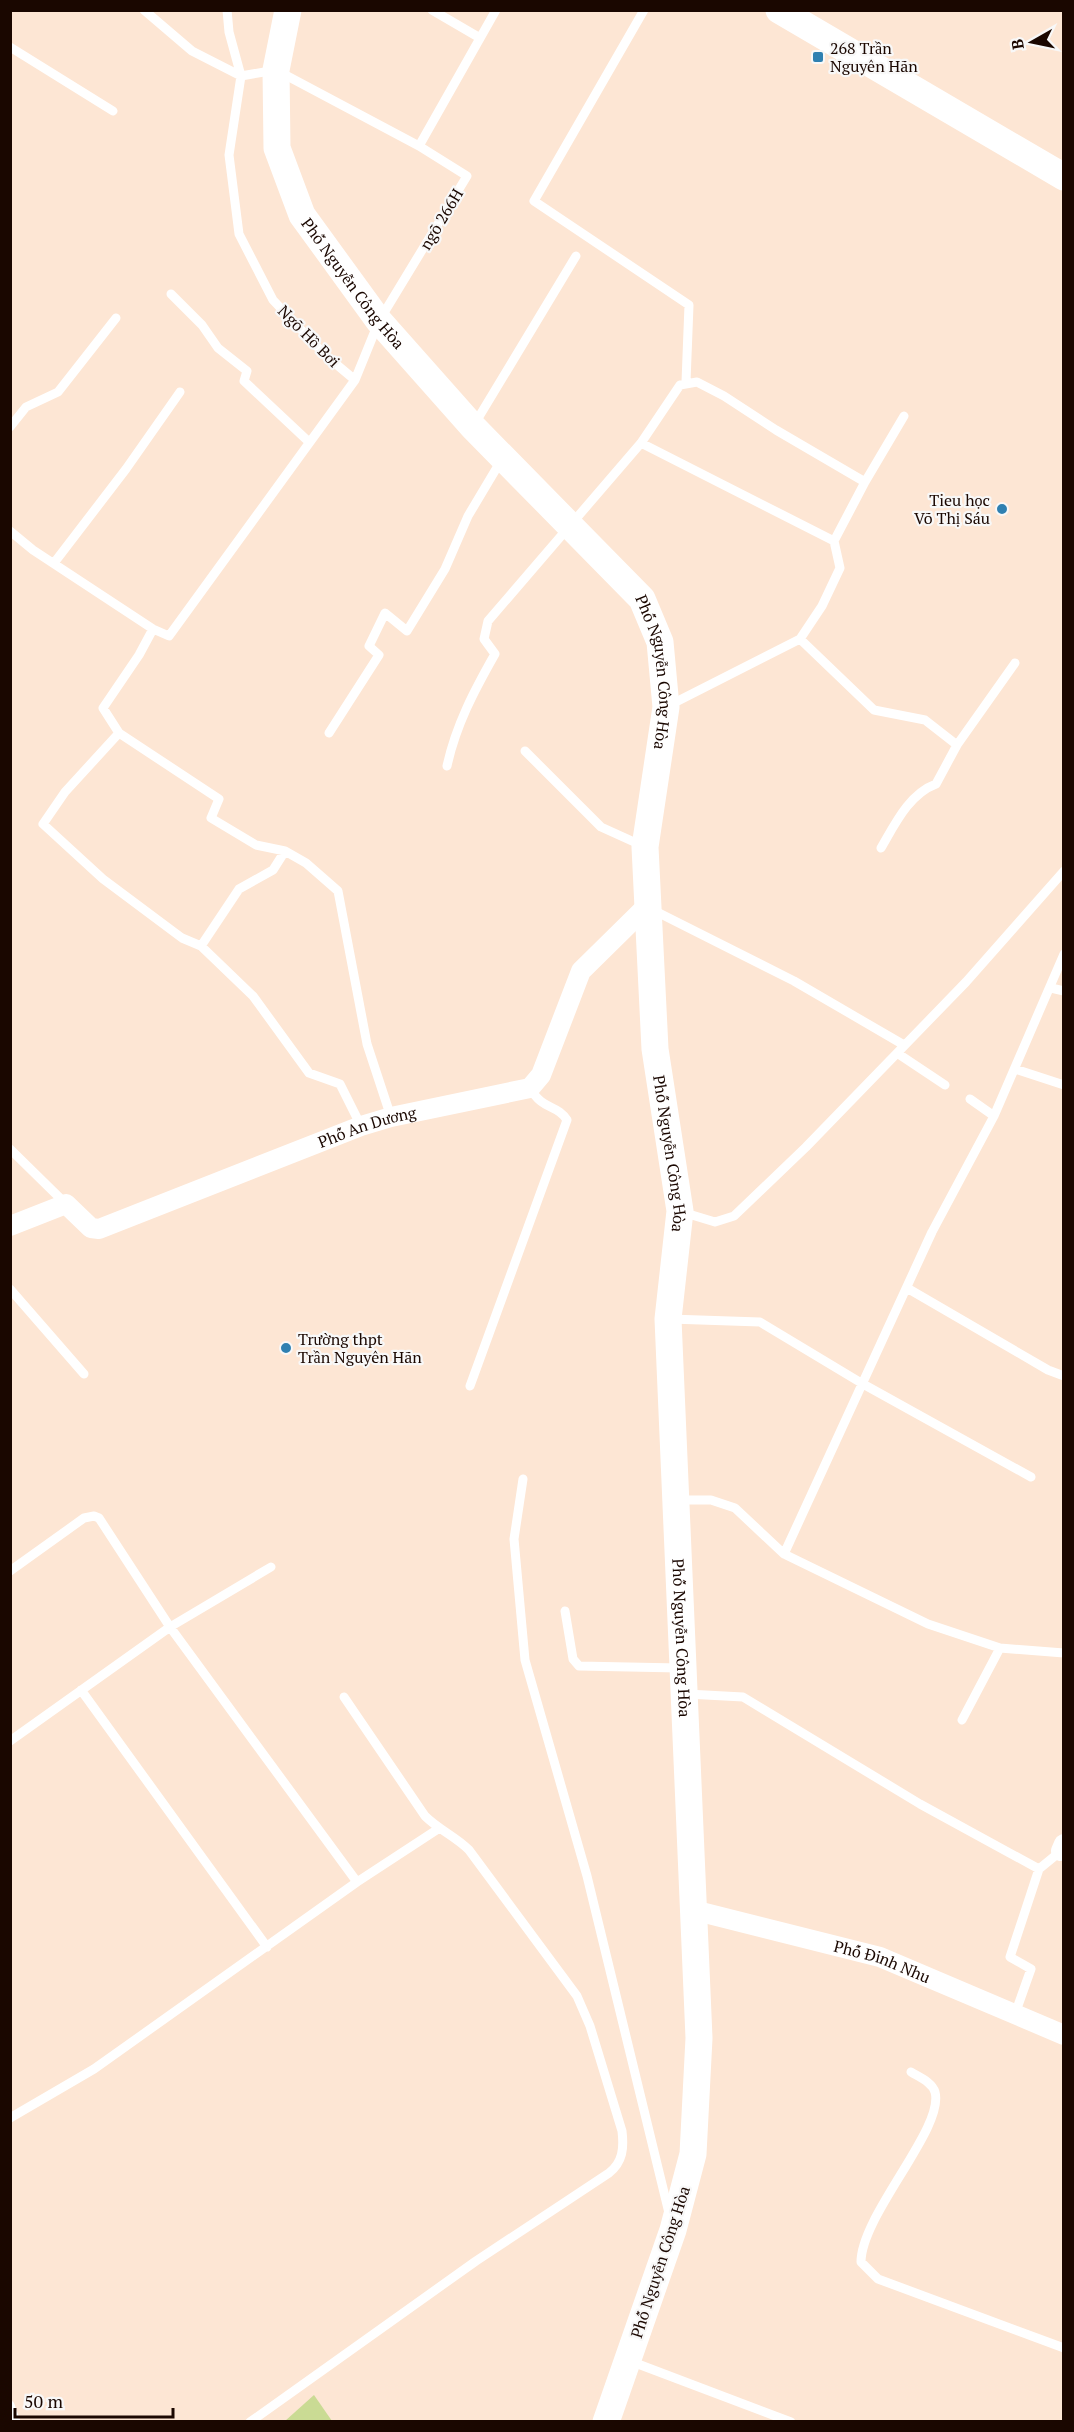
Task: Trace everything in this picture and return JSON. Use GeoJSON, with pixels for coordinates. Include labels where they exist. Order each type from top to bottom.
{"type":"FeatureCollection","features":[{"type":"Feature","properties":{"kind":"street","name":"Phố Nguyễn Công Hòa"},"geometry":{"type":"LineString","coordinates":[[288,10],[276,70],[277,148],[302,215],[379,321],[473,428],[642,599],[660,642],[666,707],[645,847],[646,907],[655,1049],[680,1211],[668,1319],[699,2038],[693,2154],[674,2230],[606,2421]]}},
{"type":"Feature","properties":{"kind":"street"},"geometry":{"type":"LineString","coordinates":[[779,10],[1064,177]]}},
{"type":"Feature","properties":{"kind":"street"},"geometry":{"type":"LineString","coordinates":[[530,1088],[541,1075],[581,971],[646,907]]}},
{"type":"Feature","properties":{"kind":"street","name":"Phố An Dương"},"geometry":{"type":"LineString","coordinates":[[66,1204],[91,1228],[99,1229],[361,1126],[391,1117],[530,1088]]}},
{"type":"Feature","properties":{"kind":"street"},"geometry":{"type":"LineString","coordinates":[[10,1226],[66,1204]]}},
{"type":"Feature","properties":{"kind":"street","name":"Phố Đinh Nhu"},"geometry":{"type":"LineString","coordinates":[[693,1910],[880,1957],[1064,2035]]}},
{"type":"Feature","properties":{"kind":"lane"},"geometry":{"type":"LineString","coordinates":[[144,10],[192,51],[241,76],[276,70],[419,146],[496,10]]}},
{"type":"Feature","properties":{"kind":"lane","name":"Ngõ Hồ Bơi"},"geometry":{"type":"LineString","coordinates":[[227,10],[229,32],[241,76],[229,155],[239,234],[273,300],[324,354],[355,381]]}},
{"type":"Feature","properties":{"kind":"lane"},"geometry":{"type":"LineString","coordinates":[[432,10],[480,38]]}},
{"type":"Feature","properties":{"kind":"lane"},"geometry":{"type":"LineString","coordinates":[[644,10],[534,201],[689,305],[686,382]]}},
{"type":"Feature","properties":{"kind":"lane"},"geometry":{"type":"LineString","coordinates":[[10,47],[113,111]]}},
{"type":"Feature","properties":{"kind":"lane","name":"ngõ 266H"},"geometry":{"type":"LineString","coordinates":[[379,321],[467,176],[419,146]]}},
{"type":"Feature","properties":{"kind":"lane"},"geometry":{"type":"LineString","coordinates":[[473,428],[576,256]]}},
{"type":"Feature","properties":{"kind":"lane"},"geometry":{"type":"LineString","coordinates":[[171,294],[202,325],[218,348],[247,371],[244,381],[309,442]]}},
{"type":"Feature","properties":{"kind":"lane"},"geometry":{"type":"LineString","coordinates":[[10,427],[26,407],[58,392],[116,318]]}},
{"type":"Feature","properties":{"kind":"lane"},"geometry":{"type":"LineString","coordinates":[[10,531],[153,629],[169,636],[355,381],[379,321]]}},
{"type":"Feature","properties":{"kind":"lane"},"geometry":{"type":"LineString","coordinates":[[447,766],[453,738],[471,696],[495,654],[483,639],[488,621],[641,443],[680,385],[686,382],[697,382],[724,396],[776,430],[865,482]]}},
{"type":"Feature","properties":{"kind":"lane"},"geometry":{"type":"LineString","coordinates":[[54,563],[126,469],[180,392]]}},
{"type":"Feature","properties":{"kind":"lane"},"geometry":{"type":"LineString","coordinates":[[666,707],[800,639],[822,606],[840,568],[834,541],[904,416]]}},
{"type":"Feature","properties":{"kind":"lane"},"geometry":{"type":"LineString","coordinates":[[641,443],[834,541]]}},
{"type":"Feature","properties":{"kind":"lane"},"geometry":{"type":"LineString","coordinates":[[329,733],[379,655],[369,646],[385,613],[407,631],[445,569],[468,516],[503,457]]}},
{"type":"Feature","properties":{"kind":"lane"},"geometry":{"type":"LineString","coordinates":[[153,629],[139,656],[103,708],[119,733],[219,799],[211,818],[256,845],[285,851],[306,863],[338,891],[367,1044],[391,1117]]}},
{"type":"Feature","properties":{"kind":"lane"},"geometry":{"type":"LineString","coordinates":[[800,639],[874,710],[925,720],[957,745]]}},
{"type":"Feature","properties":{"kind":"lane"},"geometry":{"type":"LineString","coordinates":[[881,848],[908,806],[923,789],[936,783],[957,745],[1015,663]]}},
{"type":"Feature","properties":{"kind":"lane"},"geometry":{"type":"LineString","coordinates":[[119,733],[65,792],[43,824],[103,879],[182,938],[201,946],[252,996],[309,1073],[340,1084],[361,1126]]}},
{"type":"Feature","properties":{"kind":"lane"},"geometry":{"type":"LineString","coordinates":[[525,751],[602,827],[645,847]]}},
{"type":"Feature","properties":{"kind":"lane"},"geometry":{"type":"LineString","coordinates":[[201,946],[239,889],[273,870],[285,851]]}},
{"type":"Feature","properties":{"kind":"lane"},"geometry":{"type":"LineString","coordinates":[[680,1211],[715,1222],[734,1216],[806,1147],[966,982],[1064,871]]}},
{"type":"Feature","properties":{"kind":"lane"},"geometry":{"type":"LineString","coordinates":[[646,907],[794,981],[904,1045]]}},
{"type":"Feature","properties":{"kind":"lane"},"geometry":{"type":"LineString","coordinates":[[784,1554],[932,1232],[994,1116],[1064,954]]}},
{"type":"Feature","properties":{"kind":"lane"},"geometry":{"type":"LineString","coordinates":[[1051,988],[1064,992]]}},
{"type":"Feature","properties":{"kind":"lane"},"geometry":{"type":"LineString","coordinates":[[897,1053],[945,1085]]}},
{"type":"Feature","properties":{"kind":"lane"},"geometry":{"type":"LineString","coordinates":[[1015,1069],[1064,1086]]}},
{"type":"Feature","properties":{"kind":"lane"},"geometry":{"type":"LineString","coordinates":[[470,1386],[567,1120],[562,1112],[537,1101],[530,1088]]}},
{"type":"Feature","properties":{"kind":"lane"},"geometry":{"type":"LineString","coordinates":[[970,1099],[994,1116]]}},
{"type":"Feature","properties":{"kind":"lane"},"geometry":{"type":"LineString","coordinates":[[10,1149],[66,1204]]}},
{"type":"Feature","properties":{"kind":"lane"},"geometry":{"type":"LineString","coordinates":[[907,1288],[1048,1370],[1064,1376]]}},
{"type":"Feature","properties":{"kind":"lane"},"geometry":{"type":"LineString","coordinates":[[10,1289],[84,1374]]}},
{"type":"Feature","properties":{"kind":"lane"},"geometry":{"type":"LineString","coordinates":[[668,1319],[760,1322],[862,1384],[1031,1477]]}},
{"type":"Feature","properties":{"kind":"lane"},"geometry":{"type":"LineString","coordinates":[[523,1479],[514,1539],[525,1660],[587,1876],[674,2230]]}},
{"type":"Feature","properties":{"kind":"lane"},"geometry":{"type":"LineString","coordinates":[[676,1500],[726,1503],[749,1518],[784,1554],[928,1624],[1000,1648],[1064,1653]]}},
{"type":"Feature","properties":{"kind":"lane"},"geometry":{"type":"LineString","coordinates":[[10,1571],[84,1518],[94,1516],[99,1518],[170,1627],[357,1882]]}},
{"type":"Feature","properties":{"kind":"lane"},"geometry":{"type":"LineString","coordinates":[[10,1741],[170,1627],[271,1567]]}},
{"type":"Feature","properties":{"kind":"lane"},"geometry":{"type":"LineString","coordinates":[[565,1611],[573,1659],[579,1666],[683,1681],[743,1697],[920,1804],[1039,1869]]}},
{"type":"Feature","properties":{"kind":"lane"},"geometry":{"type":"LineString","coordinates":[[962,1720],[1000,1648]]}},
{"type":"Feature","properties":{"kind":"lane"},"geometry":{"type":"LineString","coordinates":[[81,1690],[267,1947]]}},
{"type":"Feature","properties":{"kind":"lane"},"geometry":{"type":"LineString","coordinates":[[250,2421],[476,2261],[609,2173],[620,2161],[624,2147],[622,2131],[590,2026],[577,1996],[470,1850],[453,1834],[438,1829],[425,1816],[344,1697]]}},
{"type":"Feature","properties":{"kind":"lane"},"geometry":{"type":"LineString","coordinates":[[10,2118],[94,2069],[357,1882],[438,1829]]}},
{"type":"Feature","properties":{"kind":"lane"},"geometry":{"type":"LineString","coordinates":[[1015,2014],[1031,1969],[1010,1957],[1039,1869],[1063,1849]]}},
{"type":"Feature","properties":{"kind":"lane"},"geometry":{"type":"LineString","coordinates":[[911,2072],[930,2084],[935,2092],[934,2109],[919,2143],[870,2228],[861,2251],[861,2262],[878,2279],[1064,2348]]}},
{"type":"Feature","properties":{"kind":"lane"},"geometry":{"type":"LineString","coordinates":[[628,2360],[791,2421]]}},
{"type":"Feature","properties":{"kind":"lane"},"geometry":{"type":"LineString","coordinates":[[10,2405],[16,2421]]}},
{"type":"Feature","properties":{"kind":"shaded area"},"geometry":{"type":"Polygon","coordinates":[[[314,2395],[332,2421],[285,2421],[314,2395]]]}},
{"type":"Feature","properties":{"kind":"place","name":"268 Trần Nguyên Hãn"},"geometry":{"type":"Point","coordinates":[818,57]}},
{"type":"Feature","properties":{"kind":"place","name":"Tieu học Võ Thị Sáu"},"geometry":{"type":"Point","coordinates":[1002,509]}},
{"type":"Feature","properties":{"kind":"place","name":"Trường thpt Trần Nguyên Hãn"},"geometry":{"type":"Point","coordinates":[286,1348]}}]}
